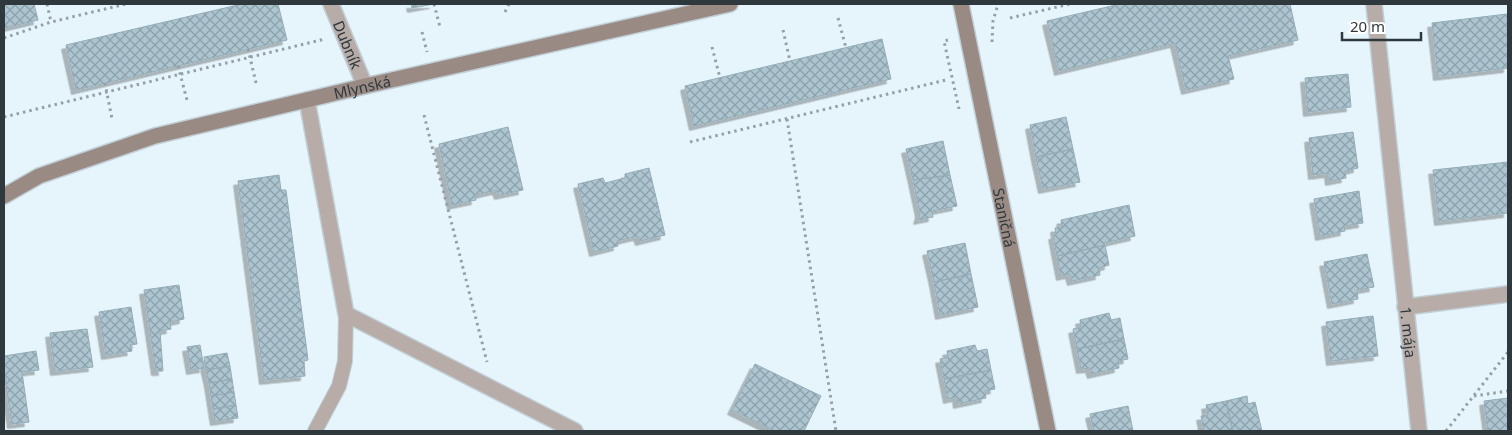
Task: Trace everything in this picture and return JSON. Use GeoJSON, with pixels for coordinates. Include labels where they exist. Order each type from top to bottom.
{"type":"FeatureCollection","features":[{"type":"Feature","properties":{"kind":"street","name":"Dubník"},"geometry":{"type":"LineString","coordinates":[[331,4],[365,86]]}},
{"type":"Feature","properties":{"kind":"street","name":"Mlynská"},"geometry":{"type":"LineString","coordinates":[[4,196],[39,176],[155,136],[365,86],[730,4]]}},
{"type":"Feature","properties":{"kind":"street","name":"Staničná"},"geometry":{"type":"LineString","coordinates":[[961,4],[1048,431]]}},
{"type":"Feature","properties":{"kind":"street"},"geometry":{"type":"LineString","coordinates":[[1374,4],[1406,307]]}},
{"type":"Feature","properties":{"kind":"street"},"geometry":{"type":"LineString","coordinates":[[307,100],[346,314],[575,431]]}},
{"type":"Feature","properties":{"kind":"street","name":"1. mája"},"geometry":{"type":"LineString","coordinates":[[1419,431],[1406,307],[1508,294]]}},
{"type":"Feature","properties":{"kind":"lane"},"geometry":{"type":"LineString","coordinates":[[315,431],[339,386],[345,361],[346,314]]}},
{"type":"Feature","properties":{"kind":"path"},"geometry":{"type":"LineString","coordinates":[[47,4],[51,22]]}},
{"type":"Feature","properties":{"kind":"path"},"geometry":{"type":"LineString","coordinates":[[4,38],[51,22],[126,4]]}},
{"type":"Feature","properties":{"kind":"path"},"geometry":{"type":"LineString","coordinates":[[434,4],[440,27]]}},
{"type":"Feature","properties":{"kind":"path"},"geometry":{"type":"LineString","coordinates":[[505,12],[509,4]]}},
{"type":"Feature","properties":{"kind":"path"},"geometry":{"type":"LineString","coordinates":[[992,29],[998,4]]}},
{"type":"Feature","properties":{"kind":"path"},"geometry":{"type":"LineString","coordinates":[[1010,18],[1070,4]]}},
{"type":"Feature","properties":{"kind":"path"},"geometry":{"type":"LineString","coordinates":[[838,18],[846,48]]}},
{"type":"Feature","properties":{"kind":"path"},"geometry":{"type":"LineString","coordinates":[[783,30],[790,61]]}},
{"type":"Feature","properties":{"kind":"path"},"geometry":{"type":"LineString","coordinates":[[422,32],[428,57]]}},
{"type":"Feature","properties":{"kind":"path"},"geometry":{"type":"LineString","coordinates":[[4,117],[330,38]]}},
{"type":"Feature","properties":{"kind":"path"},"geometry":{"type":"LineString","coordinates":[[712,47],[720,78]]}},
{"type":"Feature","properties":{"kind":"path"},"geometry":{"type":"LineString","coordinates":[[248,49],[256,83]]}},
{"type":"Feature","properties":{"kind":"path"},"geometry":{"type":"LineString","coordinates":[[178,66],[187,100]]}},
{"type":"Feature","properties":{"kind":"path"},"geometry":{"type":"LineString","coordinates":[[690,142],[946,80]]}},
{"type":"Feature","properties":{"kind":"path"},"geometry":{"type":"LineString","coordinates":[[105,83],[112,119]]}},
{"type":"Feature","properties":{"kind":"path"},"geometry":{"type":"LineString","coordinates":[[424,114],[488,364],[489,371],[482,383]]}},
{"type":"Feature","properties":{"kind":"path"},"geometry":{"type":"LineString","coordinates":[[787,119],[836,431]]}},
{"type":"Feature","properties":{"kind":"path"},"geometry":{"type":"LineString","coordinates":[[1446,431],[1508,352]]}},
{"type":"Feature","properties":{"kind":"path"},"geometry":{"type":"LineString","coordinates":[[1474,396],[1508,391]]}},
{"type":"Feature","properties":{"kind":"building"},"geometry":{"type":"Polygon","coordinates":[[[4,4],[34,4],[38,20],[4,28],[4,4]]]}},
{"type":"Feature","properties":{"kind":"building"},"geometry":{"type":"Polygon","coordinates":[[[242,4],[278,4],[287,40],[76,90],[66,45],[242,4]]]}},
{"type":"Feature","properties":{"kind":"building"},"geometry":{"type":"Polygon","coordinates":[[[411,4],[434,4],[412,8],[411,4]]]}},
{"type":"Feature","properties":{"kind":"building"},"geometry":{"type":"Polygon","coordinates":[[[1120,4],[1290,4],[1298,40],[1228,56],[1234,79],[1186,90],[1175,43],[1059,71],[1047,21],[1120,4]]]}},
{"type":"Feature","properties":{"kind":"building"},"geometry":{"type":"Polygon","coordinates":[[[1507,14],[1508,68],[1438,76],[1432,23],[1507,14]]]}},
{"type":"Feature","properties":{"kind":"building"},"geometry":{"type":"Polygon","coordinates":[[[882,39],[891,79],[694,126],[685,86],[882,39]]]}},
{"type":"Feature","properties":{"kind":"building"},"geometry":{"type":"Polygon","coordinates":[[[1348,74],[1351,107],[1308,112],[1305,78],[1348,74]]]}},
{"type":"Feature","properties":{"kind":"building"},"geometry":{"type":"Polygon","coordinates":[[[1066,117],[1073,149],[1036,157],[1030,125],[1066,117]]]}},
{"type":"Feature","properties":{"kind":"building"},"geometry":{"type":"Polygon","coordinates":[[[508,127],[523,190],[499,195],[497,190],[475,195],[476,200],[452,205],[439,144],[508,127]]]}},
{"type":"Feature","properties":{"kind":"building"},"geometry":{"type":"Polygon","coordinates":[[[1353,132],[1358,168],[1345,171],[1346,178],[1330,181],[1329,173],[1313,175],[1309,138],[1353,132]]]}},
{"type":"Feature","properties":{"kind":"building"},"geometry":{"type":"Polygon","coordinates":[[[943,141],[950,175],[913,180],[906,149],[943,141]]]}},
{"type":"Feature","properties":{"kind":"building"},"geometry":{"type":"Polygon","coordinates":[[[1073,149],[1080,182],[1043,189],[1036,157],[1073,149]]]}},
{"type":"Feature","properties":{"kind":"building"},"geometry":{"type":"Polygon","coordinates":[[[1508,162],[1508,213],[1439,221],[1433,170],[1508,162]]]}},
{"type":"Feature","properties":{"kind":"building"},"geometry":{"type":"Polygon","coordinates":[[[649,168],[665,235],[640,241],[638,236],[617,241],[618,246],[594,252],[578,184],[603,178],[605,183],[625,178],[625,174],[649,168]]]}},
{"type":"Feature","properties":{"kind":"building"},"geometry":{"type":"Polygon","coordinates":[[[279,175],[281,190],[286,190],[308,360],[304,361],[305,376],[264,380],[238,181],[279,175]]]}},
{"type":"Feature","properties":{"kind":"building"},"geometry":{"type":"Polygon","coordinates":[[[950,175],[957,206],[932,211],[933,217],[918,220],[920,213],[913,180],[950,175]]]}},
{"type":"Feature","properties":{"kind":"building"},"geometry":{"type":"Polygon","coordinates":[[[1359,191],[1363,223],[1344,226],[1345,231],[1320,236],[1314,199],[1359,191]]]}},
{"type":"Feature","properties":{"kind":"building"},"geometry":{"type":"Polygon","coordinates":[[[1129,205],[1135,236],[1057,256],[1053,235],[1056,235],[1055,228],[1062,227],[1061,220],[1129,205]]]}},
{"type":"Feature","properties":{"kind":"building"},"geometry":{"type":"Polygon","coordinates":[[[965,243],[971,274],[934,282],[927,251],[965,243]]]}},
{"type":"Feature","properties":{"kind":"building"},"geometry":{"type":"Polygon","coordinates":[[[1105,245],[1109,265],[1099,268],[1100,275],[1072,281],[1070,274],[1061,276],[1057,256],[1105,245]]]}},
{"type":"Feature","properties":{"kind":"building"},"geometry":{"type":"Polygon","coordinates":[[[1367,254],[1374,287],[1357,290],[1358,299],[1332,304],[1324,262],[1367,254]]]}},
{"type":"Feature","properties":{"kind":"building"},"geometry":{"type":"Polygon","coordinates":[[[971,274],[978,307],[940,315],[934,282],[971,274]]]}},
{"type":"Feature","properties":{"kind":"building"},"geometry":{"type":"Polygon","coordinates":[[[179,285],[184,319],[170,322],[171,329],[160,331],[163,371],[156,371],[144,290],[179,285]]]}},
{"type":"Feature","properties":{"kind":"building"},"geometry":{"type":"Polygon","coordinates":[[[131,307],[137,344],[130,345],[132,351],[106,355],[99,312],[131,307]]]}},
{"type":"Feature","properties":{"kind":"building"},"geometry":{"type":"Polygon","coordinates":[[[1109,313],[1111,320],[1120,318],[1124,339],[1077,349],[1073,329],[1081,327],[1080,320],[1109,313]]]}},
{"type":"Feature","properties":{"kind":"building"},"geometry":{"type":"Polygon","coordinates":[[[1373,316],[1378,356],[1331,361],[1326,322],[1373,316]]]}},
{"type":"Feature","properties":{"kind":"building"},"geometry":{"type":"Polygon","coordinates":[[[87,329],[93,367],[55,371],[50,333],[87,329]]]}},
{"type":"Feature","properties":{"kind":"building"},"geometry":{"type":"Polygon","coordinates":[[[1124,339],[1128,359],[1118,361],[1119,368],[1092,374],[1090,368],[1081,369],[1077,349],[1124,339]]]}},
{"type":"Feature","properties":{"kind":"building"},"geometry":{"type":"Polygon","coordinates":[[[200,345],[204,368],[191,370],[187,347],[200,345]]]}},
{"type":"Feature","properties":{"kind":"building"},"geometry":{"type":"Polygon","coordinates":[[[975,345],[977,351],[987,349],[991,370],[944,379],[940,359],[948,357],[947,351],[975,345]]]}},
{"type":"Feature","properties":{"kind":"building"},"geometry":{"type":"Polygon","coordinates":[[[36,351],[39,370],[22,372],[29,422],[12,424],[4,372],[4,356],[36,351]]]}},
{"type":"Feature","properties":{"kind":"building"},"geometry":{"type":"Polygon","coordinates":[[[227,353],[230,366],[206,370],[204,357],[227,353]]]}},
{"type":"Feature","properties":{"kind":"building"},"geometry":{"type":"Polygon","coordinates":[[[755,364],[821,396],[804,431],[775,431],[732,410],[755,364]]]}},
{"type":"Feature","properties":{"kind":"building"},"geometry":{"type":"Polygon","coordinates":[[[230,366],[232,379],[209,383],[206,370],[230,366]]]}},
{"type":"Feature","properties":{"kind":"building"},"geometry":{"type":"Polygon","coordinates":[[[991,370],[995,389],[985,391],[986,398],[958,404],[957,397],[948,399],[944,379],[991,370]]]}},
{"type":"Feature","properties":{"kind":"building"},"geometry":{"type":"Polygon","coordinates":[[[232,379],[234,392],[211,396],[209,383],[232,379]]]}},
{"type":"Feature","properties":{"kind":"building"},"geometry":{"type":"Polygon","coordinates":[[[234,392],[236,405],[213,409],[211,396],[234,392]]]}},
{"type":"Feature","properties":{"kind":"building"},"geometry":{"type":"Polygon","coordinates":[[[1247,396],[1248,404],[1255,402],[1262,431],[1233,431],[1226,401],[1247,396]]]}},
{"type":"Feature","properties":{"kind":"building"},"geometry":{"type":"Polygon","coordinates":[[[1508,398],[1508,431],[1488,431],[1484,401],[1508,398]]]}},
{"type":"Feature","properties":{"kind":"building"},"geometry":{"type":"Polygon","coordinates":[[[1226,401],[1233,431],[1204,431],[1201,416],[1208,415],[1206,405],[1226,401]]]}},
{"type":"Feature","properties":{"kind":"building"},"geometry":{"type":"Polygon","coordinates":[[[236,405],[238,418],[215,421],[213,409],[236,405]]]}},
{"type":"Feature","properties":{"kind":"building"},"geometry":{"type":"Polygon","coordinates":[[[1128,406],[1133,431],[1094,431],[1090,414],[1128,406]]]}}]}
